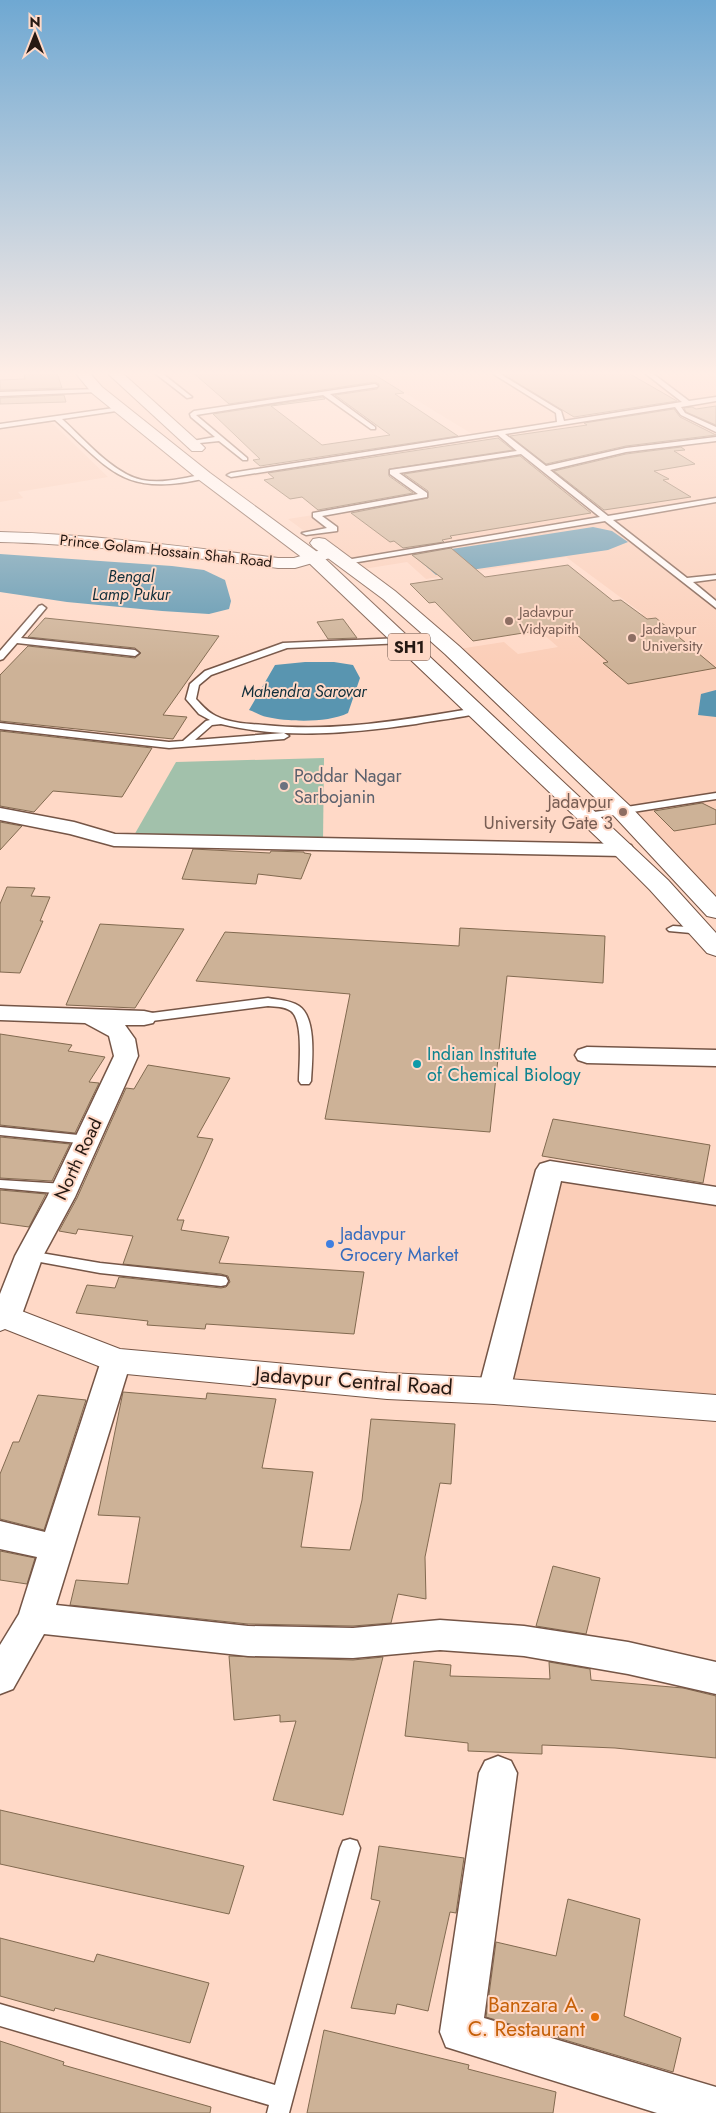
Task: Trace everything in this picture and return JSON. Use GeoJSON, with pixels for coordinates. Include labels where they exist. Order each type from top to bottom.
{"type":"FeatureCollection","features":[{"type":"Feature","properties":{"kind":"main road","name":"SH1"},"geometry":{"type":"LineString","coordinates":[[195,469],[389,595],[452,650],[623,812],[716,911]]}},
{"type":"Feature","properties":{"kind":"main road","name":"SH1"},"geometry":{"type":"LineString","coordinates":[[223,469],[306,533],[330,557],[402,641],[623,850],[702,931],[716,948]]}},
{"type":"Feature","properties":{"kind":"main road","name":"Prince Golam Hossain Shah Road"},"geometry":{"type":"LineString","coordinates":[[0,536],[129,545],[278,563],[295,563],[330,557]]}},
{"type":"Feature","properties":{"kind":"main road","name":"Jadavpur Central Road"},"geometry":{"type":"LineString","coordinates":[[3,1318],[116,1361],[387,1386],[494,1391],[716,1408]]}},
{"type":"Feature","properties":{"kind":"street"},"geometry":{"type":"LineString","coordinates":[[0,814],[74,828],[114,840],[623,850]]}},
{"type":"Feature","properties":{"kind":"street","name":"North Road"},"geometry":{"type":"LineString","coordinates":[[0,1013],[144,1018]]}},
{"type":"Feature","properties":{"kind":"street","name":"North Road"},"geometry":{"type":"LineString","coordinates":[[3,1318],[29,1256],[65,1189],[126,1056],[125,1040],[115,1027],[89,1016]]}},
{"type":"Feature","properties":{"kind":"street"},"geometry":{"type":"LineString","coordinates":[[587,1055],[716,1058]]}},
{"type":"Feature","properties":{"kind":"street"},"geometry":{"type":"LineString","coordinates":[[494,1391],[550,1170],[716,1196]]}},
{"type":"Feature","properties":{"kind":"street"},"geometry":{"type":"LineString","coordinates":[[0,1678],[36,1618],[116,1361]]}},
{"type":"Feature","properties":{"kind":"street"},"geometry":{"type":"LineString","coordinates":[[0,1535],[57,1548]]}},
{"type":"Feature","properties":{"kind":"street"},"geometry":{"type":"LineString","coordinates":[[36,1618],[248,1641],[353,1643],[440,1635],[524,1641],[628,1658],[716,1678]]}},
{"type":"Feature","properties":{"kind":"street"},"geometry":{"type":"LineString","coordinates":[[498,1773],[461,2032],[716,2109]]}},
{"type":"Feature","properties":{"kind":"lane"},"geometry":{"type":"LineString","coordinates":[[114,469],[136,480],[163,483],[204,476]]}},
{"type":"Feature","properties":{"kind":"lane"},"geometry":{"type":"LineString","coordinates":[[231,475],[273,469]]}},
{"type":"Feature","properties":{"kind":"lane"},"geometry":{"type":"LineString","coordinates":[[306,533],[334,529],[316,515],[424,496],[393,472],[415,469]]}},
{"type":"Feature","properties":{"kind":"lane"},"geometry":{"type":"LineString","coordinates":[[544,469],[716,605]]}},
{"type":"Feature","properties":{"kind":"lane"},"geometry":{"type":"LineString","coordinates":[[330,557],[605,518],[716,500]]}},
{"type":"Feature","properties":{"kind":"lane"},"geometry":{"type":"LineString","coordinates":[[685,581],[716,577]]}},
{"type":"Feature","properties":{"kind":"lane"},"geometry":{"type":"LineString","coordinates":[[0,657],[42,608]]}},
{"type":"Feature","properties":{"kind":"lane"},"geometry":{"type":"LineString","coordinates":[[15,640],[135,653]]}},
{"type":"Feature","properties":{"kind":"lane"},"geometry":{"type":"LineString","coordinates":[[327,732],[282,731],[240,725],[208,716],[191,699],[195,684],[208,673],[286,645],[402,641]]}},
{"type":"Feature","properties":{"kind":"lane"},"geometry":{"type":"LineString","coordinates":[[0,726],[169,745],[366,728],[477,711]]}},
{"type":"Feature","properties":{"kind":"lane"},"geometry":{"type":"LineString","coordinates":[[185,744],[209,723],[224,720]]}},
{"type":"Feature","properties":{"kind":"lane"},"geometry":{"type":"LineString","coordinates":[[588,816],[716,796]]}},
{"type":"Feature","properties":{"kind":"lane"},"geometry":{"type":"LineString","coordinates":[[673,929],[702,931]]}},
{"type":"Feature","properties":{"kind":"lane"},"geometry":{"type":"LineString","coordinates":[[144,1018],[268,1002],[288,1005],[299,1011],[304,1021],[305,1081]]}},
{"type":"Feature","properties":{"kind":"lane"},"geometry":{"type":"LineString","coordinates":[[0,1131],[88,1140]]}},
{"type":"Feature","properties":{"kind":"lane"},"geometry":{"type":"LineString","coordinates":[[0,1184],[65,1189]]}},
{"type":"Feature","properties":{"kind":"lane"},"geometry":{"type":"LineString","coordinates":[[29,1256],[100,1268],[222,1281]]}},
{"type":"Feature","properties":{"kind":"lane"},"geometry":{"type":"LineString","coordinates":[[0,2015],[280,2106],[350,1848]]}},
{"type":"Feature","properties":{"kind":"shaded area"},"geometry":{"type":"Polygon","coordinates":[[[0,469],[99,469],[108,477],[18,492],[23,498],[0,502],[0,469]]]}},
{"type":"Feature","properties":{"kind":"shaded area","name":"Jadavpur University"},"geometry":{"type":"Polygon","coordinates":[[[249,469],[304,469],[236,479],[227,472],[249,469]]]}},
{"type":"Feature","properties":{"kind":"shaded area","name":"Jadavpur University"},"geometry":{"type":"Polygon","coordinates":[[[389,469],[716,469],[716,899],[452,650],[504,642],[518,654],[558,647],[542,633],[643,614],[566,557],[426,579],[407,562],[357,570],[288,519],[428,497],[389,469]]]}},
{"type":"Feature","properties":{"kind":"shaded area"},"geometry":{"type":"Polygon","coordinates":[[[554,1175],[716,1201],[716,1395],[505,1385],[554,1175]]]}},
{"type":"Feature","properties":{"kind":"green space"},"geometry":{"type":"Polygon","coordinates":[[[324,758],[323,842],[133,837],[176,762],[324,758]]]}},
{"type":"Feature","properties":{"kind":"water"},"geometry":{"type":"Polygon","coordinates":[[[593,527],[612,531],[628,542],[608,550],[436,575],[413,555],[593,527]]]}},
{"type":"Feature","properties":{"kind":"water","name":"Bengal Lamp Pukur"},"geometry":{"type":"Polygon","coordinates":[[[0,554],[204,570],[225,580],[231,601],[229,609],[209,614],[67,602],[0,592],[0,554]]]}},
{"type":"Feature","properties":{"kind":"water","name":"Mahendra Sarovar"},"geometry":{"type":"Polygon","coordinates":[[[334,662],[353,665],[360,678],[348,713],[330,719],[297,721],[262,716],[249,710],[275,665],[334,662]]]}},
{"type":"Feature","properties":{"kind":"water"},"geometry":{"type":"Polygon","coordinates":[[[716,690],[716,717],[698,715],[701,694],[716,690]]]}},
{"type":"Feature","properties":{"kind":"building"},"geometry":{"type":"Polygon","coordinates":[[[297,469],[392,469],[389,469],[389,476],[413,493],[318,510],[302,497],[290,499],[264,480],[274,478],[268,473],[297,469]]]}},
{"type":"Feature","properties":{"kind":"building"},"geometry":{"type":"Polygon","coordinates":[[[439,469],[536,469],[591,513],[450,536],[452,538],[442,540],[444,542],[403,548],[394,541],[390,542],[351,513],[428,498],[428,491],[404,474],[439,469]]]}},
{"type":"Feature","properties":{"kind":"building"},"geometry":{"type":"Polygon","coordinates":[[[564,469],[668,469],[654,471],[669,479],[663,480],[691,497],[604,510],[554,471],[564,469]]]}},
{"type":"Feature","properties":{"kind":"building"},"geometry":{"type":"Polygon","coordinates":[[[451,548],[485,577],[568,565],[613,601],[621,600],[647,619],[656,618],[716,668],[628,684],[603,663],[608,662],[567,626],[473,641],[435,602],[429,603],[410,584],[443,579],[412,555],[451,548]]]}},
{"type":"Feature","properties":{"kind":"building"},"geometry":{"type":"Polygon","coordinates":[[[45,618],[219,636],[163,715],[187,717],[173,739],[0,721],[0,675],[28,646],[135,658],[141,653],[135,648],[28,637],[45,618]]]}},
{"type":"Feature","properties":{"kind":"building"},"geometry":{"type":"Polygon","coordinates":[[[343,619],[357,638],[328,639],[317,622],[343,619]]]}},
{"type":"Feature","properties":{"kind":"building"},"geometry":{"type":"Polygon","coordinates":[[[0,731],[152,748],[122,797],[53,791],[34,812],[0,806],[0,731]]]}},
{"type":"Feature","properties":{"kind":"building"},"geometry":{"type":"Polygon","coordinates":[[[702,803],[716,810],[716,824],[674,831],[654,811],[702,803]]]}},
{"type":"Feature","properties":{"kind":"building"},"geometry":{"type":"Polygon","coordinates":[[[0,822],[22,826],[0,850],[0,822]]]}},
{"type":"Feature","properties":{"kind":"building"},"geometry":{"type":"Polygon","coordinates":[[[193,849],[270,853],[271,851],[304,852],[311,854],[301,879],[258,874],[256,884],[182,879],[193,849]]]}},
{"type":"Feature","properties":{"kind":"building"},"geometry":{"type":"Polygon","coordinates":[[[7,887],[35,888],[31,896],[50,897],[40,921],[43,921],[20,973],[0,972],[0,904],[7,887]]]}},
{"type":"Feature","properties":{"kind":"building"},"geometry":{"type":"Polygon","coordinates":[[[100,924],[184,929],[135,1008],[66,1005],[100,924]]]}},
{"type":"Feature","properties":{"kind":"building","name":"Indian Institute of Chemical Biology"},"geometry":{"type":"Polygon","coordinates":[[[460,928],[605,936],[603,983],[507,976],[490,1132],[325,1119],[350,994],[196,981],[225,932],[459,946],[460,928]]]}},
{"type":"Feature","properties":{"kind":"building"},"geometry":{"type":"Polygon","coordinates":[[[0,1034],[72,1045],[68,1051],[105,1057],[89,1082],[99,1083],[75,1133],[0,1125],[0,1034]]]}},
{"type":"Feature","properties":{"kind":"building"},"geometry":{"type":"Polygon","coordinates":[[[148,1065],[230,1078],[197,1137],[213,1139],[177,1220],[184,1220],[181,1230],[229,1237],[219,1263],[364,1272],[354,1334],[206,1324],[205,1329],[147,1325],[148,1321],[76,1313],[87,1285],[115,1288],[119,1277],[221,1288],[226,1287],[230,1282],[228,1276],[221,1274],[123,1264],[133,1236],[78,1229],[76,1234],[59,1231],[77,1198],[126,1088],[134,1089],[148,1065]]]}},
{"type":"Feature","properties":{"kind":"building"},"geometry":{"type":"Polygon","coordinates":[[[553,1119],[710,1145],[703,1183],[542,1156],[553,1119]]]}},
{"type":"Feature","properties":{"kind":"building"},"geometry":{"type":"Polygon","coordinates":[[[0,1137],[70,1144],[52,1181],[0,1178],[0,1137]]]}},
{"type":"Feature","properties":{"kind":"building"},"geometry":{"type":"Polygon","coordinates":[[[0,1190],[46,1194],[29,1227],[0,1223],[0,1190]]]}},
{"type":"Feature","properties":{"kind":"building"},"geometry":{"type":"Polygon","coordinates":[[[123,1392],[206,1399],[207,1393],[276,1399],[262,1468],[313,1472],[301,1547],[350,1550],[362,1500],[371,1419],[455,1424],[451,1484],[440,1483],[425,1557],[426,1599],[398,1594],[391,1623],[353,1626],[248,1624],[70,1605],[76,1580],[128,1584],[140,1517],[98,1515],[123,1392]]]}},
{"type":"Feature","properties":{"kind":"building"},"geometry":{"type":"Polygon","coordinates":[[[38,1395],[86,1400],[44,1530],[0,1519],[0,1474],[13,1442],[19,1442],[38,1395]]]}},
{"type":"Feature","properties":{"kind":"building"},"geometry":{"type":"Polygon","coordinates":[[[0,1551],[35,1558],[27,1584],[0,1580],[0,1551]]]}},
{"type":"Feature","properties":{"kind":"building"},"geometry":{"type":"Polygon","coordinates":[[[553,1566],[600,1578],[586,1634],[536,1626],[553,1566]]]}},
{"type":"Feature","properties":{"kind":"building"},"geometry":{"type":"Polygon","coordinates":[[[229,1656],[353,1660],[383,1657],[343,1815],[273,1800],[296,1721],[280,1722],[280,1715],[234,1720],[229,1656]]]}},
{"type":"Feature","properties":{"kind":"building"},"geometry":{"type":"Polygon","coordinates":[[[414,1661],[451,1665],[450,1676],[550,1679],[549,1662],[590,1669],[591,1680],[683,1688],[716,1696],[716,1758],[615,1748],[542,1745],[542,1754],[468,1751],[468,1743],[405,1736],[414,1661]]]}},
{"type":"Feature","properties":{"kind":"building"},"geometry":{"type":"Polygon","coordinates":[[[0,1810],[244,1866],[229,1914],[0,1864],[0,1810]]]}},
{"type":"Feature","properties":{"kind":"building"},"geometry":{"type":"Polygon","coordinates":[[[379,1846],[464,1858],[456,1913],[450,1912],[428,2011],[397,2004],[395,2014],[351,2008],[380,1901],[371,1899],[379,1846]]]}},
{"type":"Feature","properties":{"kind":"building"},"geometry":{"type":"Polygon","coordinates":[[[568,1899],[640,1919],[624,2016],[681,2038],[673,2072],[558,2038],[559,2035],[540,2033],[486,2017],[496,1942],[556,1956],[568,1899]]]}},
{"type":"Feature","properties":{"kind":"building"},"geometry":{"type":"Polygon","coordinates":[[[0,1938],[94,1962],[97,1954],[209,1983],[190,2043],[55,2008],[54,2011],[0,1996],[0,1938]]]}},
{"type":"Feature","properties":{"kind":"building"},"geometry":{"type":"Polygon","coordinates":[[[324,2030],[469,2065],[468,2069],[556,2092],[553,2113],[307,2113],[324,2030]]]}},
{"type":"Feature","properties":{"kind":"building"},"geometry":{"type":"Polygon","coordinates":[[[0,2041],[64,2062],[63,2065],[211,2107],[210,2113],[0,2113],[0,2041]]]}},
{"type":"Feature","properties":{"kind":"place","name":"Jadavpur Vidyapith"},"geometry":{"type":"Point","coordinates":[509,621]}},
{"type":"Feature","properties":{"kind":"place","name":"Jadavpur University"},"geometry":{"type":"Point","coordinates":[632,638]}},
{"type":"Feature","properties":{"kind":"place","name":"Poddar Nagar Sarbojanin"},"geometry":{"type":"Point","coordinates":[284,786]}},
{"type":"Feature","properties":{"kind":"place","name":"Jadavpur University Gate 3"},"geometry":{"type":"Point","coordinates":[623,812]}},
{"type":"Feature","properties":{"kind":"place","name":"Indian Institute of Chemical Biology"},"geometry":{"type":"Point","coordinates":[417,1064]}},
{"type":"Feature","properties":{"kind":"place","name":"Jadavpur Grocery Market"},"geometry":{"type":"Point","coordinates":[330,1244]}},
{"type":"Feature","properties":{"kind":"place","name":"Banzara A. C. Restaurant"},"geometry":{"type":"Point","coordinates":[595,2017]}}]}
